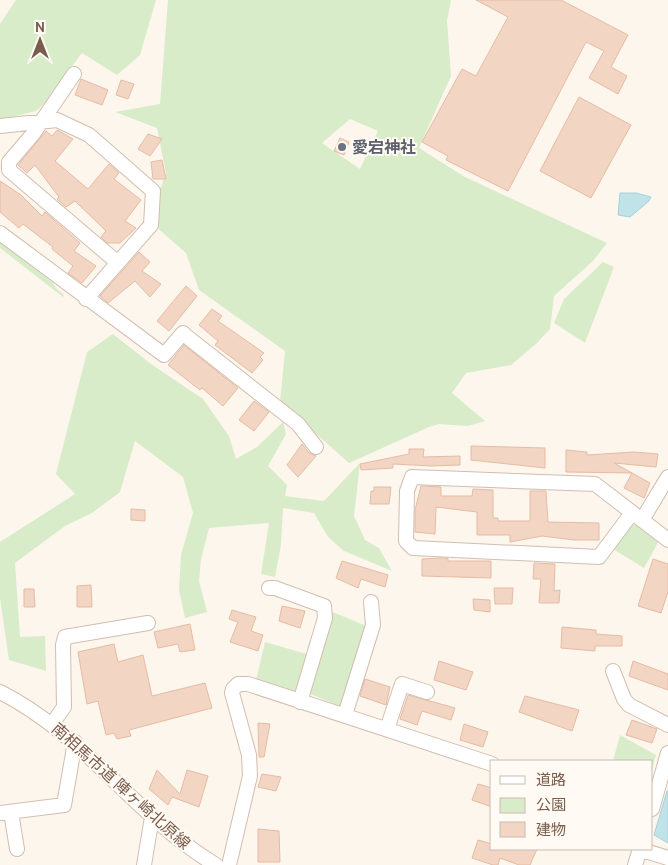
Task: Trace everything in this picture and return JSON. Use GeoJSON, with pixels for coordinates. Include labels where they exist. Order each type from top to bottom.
{"type":"FeatureCollection","features":[{"type":"Feature","properties":{"kind":"street"},"geometry":{"type":"LineString","coordinates":[[74,74],[33,134],[9,162],[10,170],[118,263]]}},
{"type":"Feature","properties":{"kind":"street"},"geometry":{"type":"LineString","coordinates":[[0,126],[57,120],[89,135],[153,190],[151,225],[86,299]]}},
{"type":"Feature","properties":{"kind":"street"},"geometry":{"type":"LineString","coordinates":[[0,233],[86,299],[164,355],[183,333],[291,418],[316,447]]}},
{"type":"Feature","properties":{"kind":"street"},"geometry":{"type":"LineString","coordinates":[[668,477],[637,516],[599,557],[413,548],[406,541],[407,491],[412,477],[595,484],[637,516],[668,540]]}},
{"type":"Feature","properties":{"kind":"street"},"geometry":{"type":"LineString","coordinates":[[269,588],[275,588],[324,606],[325,618],[300,702]]}},
{"type":"Feature","properties":{"kind":"street"},"geometry":{"type":"LineString","coordinates":[[345,715],[373,625],[371,602]]}},
{"type":"Feature","properties":{"kind":"street"},"geometry":{"type":"LineString","coordinates":[[52,724],[64,707],[63,645],[66,637],[148,622]]}},
{"type":"Feature","properties":{"kind":"street"},"geometry":{"type":"LineString","coordinates":[[613,671],[624,700],[629,705],[668,725]]}},
{"type":"Feature","properties":{"kind":"street"},"geometry":{"type":"LineString","coordinates":[[229,865],[250,776],[249,755],[233,689],[238,684],[248,684],[490,763]]}},
{"type":"Feature","properties":{"kind":"street"},"geometry":{"type":"LineString","coordinates":[[387,729],[402,684],[427,692]]}},
{"type":"Feature","properties":{"kind":"street","name":"南相馬市道 陣ヶ崎北原線"},"geometry":{"type":"LineString","coordinates":[[0,692],[30,708],[75,742],[152,817],[189,848],[216,865]]}},
{"type":"Feature","properties":{"kind":"street"},"geometry":{"type":"LineString","coordinates":[[17,849],[5,813],[64,805],[75,742]]}},
{"type":"Feature","properties":{"kind":"street"},"geometry":{"type":"LineString","coordinates":[[653,805],[668,753]]}},
{"type":"Feature","properties":{"kind":"street"},"geometry":{"type":"LineString","coordinates":[[144,865],[152,817]]}},
{"type":"Feature","properties":{"kind":"street"},"geometry":{"type":"LineString","coordinates":[[635,865],[640,850]]}},
{"type":"Feature","properties":{"kind":"street"},"geometry":{"type":"LineString","coordinates":[[643,850],[668,858]]}},
{"type":"Feature","properties":{"kind":"green space"},"geometry":{"type":"Polygon","coordinates":[[[16,0],[156,0],[140,55],[117,75],[82,53],[45,103],[36,111],[0,120],[0,24],[16,0]]]}},
{"type":"Feature","properties":{"kind":"green space"},"geometry":{"type":"Polygon","coordinates":[[[168,0],[451,0],[447,21],[451,76],[419,148],[465,177],[607,243],[593,261],[554,296],[550,329],[537,343],[511,365],[466,373],[452,393],[485,421],[468,426],[439,424],[429,427],[349,463],[280,402],[285,351],[199,290],[186,253],[155,226],[156,201],[166,173],[157,128],[115,112],[160,104],[168,0]],[[350,119],[322,143],[360,169],[378,131],[350,119]]]}},
{"type":"Feature","properties":{"kind":"green space"},"geometry":{"type":"Polygon","coordinates":[[[0,241],[53,283],[64,295],[63,297],[0,248],[0,241]]]}},
{"type":"Feature","properties":{"kind":"green space"},"geometry":{"type":"Polygon","coordinates":[[[603,262],[614,267],[585,343],[554,323],[564,299],[603,262]]]}},
{"type":"Feature","properties":{"kind":"green space"},"geometry":{"type":"Polygon","coordinates":[[[113,334],[151,364],[203,399],[229,436],[236,459],[257,447],[283,422],[286,434],[268,466],[287,485],[285,496],[324,501],[360,463],[354,516],[365,540],[379,548],[392,571],[344,551],[328,537],[314,513],[283,508],[281,545],[275,577],[261,574],[269,523],[209,528],[201,559],[199,581],[207,612],[185,618],[179,590],[181,555],[193,513],[183,477],[135,441],[120,492],[92,513],[65,526],[15,563],[20,637],[45,636],[46,671],[9,660],[0,598],[0,542],[75,494],[56,474],[87,352],[113,334]]]}},
{"type":"Feature","properties":{"kind":"green space"},"geometry":{"type":"Polygon","coordinates":[[[636,524],[659,541],[644,568],[613,549],[626,528],[636,524]]]}},
{"type":"Feature","properties":{"kind":"green space"},"geometry":{"type":"Polygon","coordinates":[[[330,611],[369,627],[342,707],[308,693],[330,611]]]}},
{"type":"Feature","properties":{"kind":"green space"},"geometry":{"type":"Polygon","coordinates":[[[265,642],[310,655],[301,687],[295,693],[256,680],[265,642]]]}},
{"type":"Feature","properties":{"kind":"green space"},"geometry":{"type":"Polygon","coordinates":[[[620,735],[656,755],[653,766],[653,760],[613,760],[620,735]]]}},
{"type":"Feature","properties":{"kind":"water"},"geometry":{"type":"Polygon","coordinates":[[[620,193],[636,193],[651,197],[649,201],[630,217],[618,215],[620,193]]]}},
{"type":"Feature","properties":{"kind":"water"},"geometry":{"type":"Polygon","coordinates":[[[668,791],[668,843],[654,835],[668,791]]]}},
{"type":"Feature","properties":{"kind":"building"},"geometry":{"type":"Polygon","coordinates":[[[476,0],[561,0],[628,35],[611,67],[627,76],[618,94],[589,78],[604,51],[586,42],[508,191],[446,160],[448,156],[422,142],[462,69],[476,76],[508,17],[476,0]]]}},
{"type":"Feature","properties":{"kind":"building"},"geometry":{"type":"Polygon","coordinates":[[[81,79],[108,90],[102,105],[75,95],[81,79]]]}},
{"type":"Feature","properties":{"kind":"building"},"geometry":{"type":"Polygon","coordinates":[[[121,80],[134,84],[128,99],[116,95],[121,80]]]}},
{"type":"Feature","properties":{"kind":"building"},"geometry":{"type":"Polygon","coordinates":[[[579,97],[631,125],[591,198],[540,171],[579,97]]]}},
{"type":"Feature","properties":{"kind":"building"},"geometry":{"type":"Polygon","coordinates":[[[57,130],[73,139],[55,161],[88,189],[109,164],[119,173],[114,179],[141,200],[125,221],[136,228],[120,243],[107,243],[101,237],[106,231],[75,201],[66,207],[57,199],[59,197],[35,165],[27,173],[18,165],[46,131],[52,136],[57,130]]]}},
{"type":"Feature","properties":{"kind":"building"},"geometry":{"type":"Polygon","coordinates":[[[148,134],[162,139],[150,156],[138,149],[148,134]]]}},
{"type":"Feature","properties":{"kind":"building","name":"愛宕神社"},"geometry":{"type":"Polygon","coordinates":[[[340,138],[349,142],[344,155],[334,151],[340,138]]]}},
{"type":"Feature","properties":{"kind":"building"},"geometry":{"type":"Polygon","coordinates":[[[162,160],[166,179],[153,179],[151,162],[162,160]]]}},
{"type":"Feature","properties":{"kind":"building"},"geometry":{"type":"Polygon","coordinates":[[[0,181],[21,195],[42,216],[45,212],[80,243],[74,251],[96,266],[82,283],[68,273],[73,266],[52,249],[53,247],[23,224],[19,228],[0,212],[0,181]]]}},
{"type":"Feature","properties":{"kind":"building"},"geometry":{"type":"Polygon","coordinates":[[[139,252],[150,262],[142,271],[161,284],[150,297],[135,281],[108,303],[100,296],[139,252]]]}},
{"type":"Feature","properties":{"kind":"building"},"geometry":{"type":"Polygon","coordinates":[[[186,286],[197,296],[169,331],[157,321],[186,286]]]}},
{"type":"Feature","properties":{"kind":"building"},"geometry":{"type":"Polygon","coordinates":[[[212,309],[222,316],[218,321],[264,353],[260,357],[263,360],[252,373],[215,345],[218,341],[199,325],[212,309]]]}},
{"type":"Feature","properties":{"kind":"building"},"geometry":{"type":"Polygon","coordinates":[[[184,345],[238,388],[223,406],[202,388],[200,390],[168,365],[184,345]]]}},
{"type":"Feature","properties":{"kind":"building"},"geometry":{"type":"Polygon","coordinates":[[[254,401],[269,412],[254,431],[239,420],[254,401]]]}},
{"type":"Feature","properties":{"kind":"building"},"geometry":{"type":"Polygon","coordinates":[[[302,444],[309,453],[316,456],[298,477],[287,465],[302,444]]]}},
{"type":"Feature","properties":{"kind":"building"},"geometry":{"type":"Polygon","coordinates":[[[471,446],[545,448],[545,468],[471,460],[471,446]]]}},
{"type":"Feature","properties":{"kind":"building"},"geometry":{"type":"Polygon","coordinates":[[[409,449],[424,449],[423,457],[460,456],[460,465],[393,464],[393,468],[361,470],[360,464],[409,454],[409,449]]]}},
{"type":"Feature","properties":{"kind":"building"},"geometry":{"type":"Polygon","coordinates":[[[566,450],[587,452],[587,455],[634,452],[658,454],[656,467],[614,463],[632,473],[566,472],[566,450]]]}},
{"type":"Feature","properties":{"kind":"building"},"geometry":{"type":"Polygon","coordinates":[[[632,473],[650,483],[644,498],[624,488],[632,473]]]}},
{"type":"Feature","properties":{"kind":"building"},"geometry":{"type":"Polygon","coordinates":[[[421,486],[441,487],[441,496],[472,496],[473,489],[493,490],[493,518],[498,518],[498,521],[530,521],[530,491],[546,491],[548,522],[599,523],[599,540],[574,540],[542,536],[510,542],[510,535],[477,535],[477,512],[436,507],[435,534],[415,532],[415,510],[421,486]]]}},
{"type":"Feature","properties":{"kind":"building"},"geometry":{"type":"Polygon","coordinates":[[[374,487],[391,487],[389,504],[370,504],[371,491],[374,491],[374,487]]]}},
{"type":"Feature","properties":{"kind":"building"},"geometry":{"type":"Polygon","coordinates":[[[131,509],[145,510],[145,521],[131,520],[131,509]]]}},
{"type":"Feature","properties":{"kind":"building"},"geometry":{"type":"Polygon","coordinates":[[[448,558],[448,561],[491,561],[491,578],[422,576],[422,559],[448,558]]]}},
{"type":"Feature","properties":{"kind":"building"},"geometry":{"type":"Polygon","coordinates":[[[653,559],[668,564],[668,592],[661,613],[638,606],[653,559]]]}},
{"type":"Feature","properties":{"kind":"building"},"geometry":{"type":"Polygon","coordinates":[[[342,561],[388,575],[385,587],[361,579],[358,588],[336,578],[342,561]]]}},
{"type":"Feature","properties":{"kind":"building"},"geometry":{"type":"Polygon","coordinates":[[[534,563],[555,564],[554,591],[560,590],[559,603],[539,603],[541,579],[533,579],[534,563]]]}},
{"type":"Feature","properties":{"kind":"building"},"geometry":{"type":"Polygon","coordinates":[[[91,585],[92,607],[77,607],[77,586],[91,585]]]}},
{"type":"Feature","properties":{"kind":"building"},"geometry":{"type":"Polygon","coordinates":[[[494,588],[513,588],[512,604],[495,604],[494,588]]]}},
{"type":"Feature","properties":{"kind":"building"},"geometry":{"type":"Polygon","coordinates":[[[24,589],[34,589],[35,607],[24,607],[24,589]]]}},
{"type":"Feature","properties":{"kind":"building"},"geometry":{"type":"Polygon","coordinates":[[[473,599],[490,600],[490,612],[474,610],[473,599]]]}},
{"type":"Feature","properties":{"kind":"building"},"geometry":{"type":"Polygon","coordinates":[[[282,606],[305,611],[300,628],[279,621],[282,606]]]}},
{"type":"Feature","properties":{"kind":"building"},"geometry":{"type":"Polygon","coordinates":[[[232,610],[256,617],[251,631],[263,635],[258,651],[230,642],[238,622],[229,619],[232,610]]]}},
{"type":"Feature","properties":{"kind":"building"},"geometry":{"type":"Polygon","coordinates":[[[190,624],[195,650],[180,652],[178,644],[158,648],[154,632],[190,624]]]}},
{"type":"Feature","properties":{"kind":"building"},"geometry":{"type":"Polygon","coordinates":[[[562,627],[596,630],[596,634],[622,636],[622,646],[595,646],[595,651],[561,648],[562,627]]]}},
{"type":"Feature","properties":{"kind":"building"},"geometry":{"type":"Polygon","coordinates":[[[114,644],[118,662],[143,655],[152,696],[205,683],[212,708],[129,730],[131,736],[117,739],[114,733],[106,735],[98,701],[87,704],[78,652],[114,644]]]}},
{"type":"Feature","properties":{"kind":"building"},"geometry":{"type":"Polygon","coordinates":[[[439,661],[473,672],[466,690],[434,680],[439,661]]]}},
{"type":"Feature","properties":{"kind":"building"},"geometry":{"type":"Polygon","coordinates":[[[633,661],[668,674],[668,690],[629,676],[633,661]]]}},
{"type":"Feature","properties":{"kind":"building"},"geometry":{"type":"Polygon","coordinates":[[[365,679],[390,687],[386,705],[360,696],[365,679]]]}},
{"type":"Feature","properties":{"kind":"building"},"geometry":{"type":"Polygon","coordinates":[[[408,695],[455,708],[451,720],[422,711],[417,725],[400,719],[408,695]]]}},
{"type":"Feature","properties":{"kind":"building"},"geometry":{"type":"Polygon","coordinates":[[[525,696],[579,710],[572,731],[519,712],[525,696]]]}},
{"type":"Feature","properties":{"kind":"building"},"geometry":{"type":"Polygon","coordinates":[[[632,720],[657,729],[652,743],[626,735],[632,720]]]}},
{"type":"Feature","properties":{"kind":"building"},"geometry":{"type":"Polygon","coordinates":[[[258,723],[270,724],[264,757],[259,757],[258,723]]]}},
{"type":"Feature","properties":{"kind":"building"},"geometry":{"type":"Polygon","coordinates":[[[464,724],[488,732],[483,747],[460,740],[464,724]]]}},
{"type":"Feature","properties":{"kind":"building"},"geometry":{"type":"Polygon","coordinates":[[[157,770],[180,794],[187,770],[208,776],[199,807],[172,797],[168,805],[149,789],[157,770]]]}},
{"type":"Feature","properties":{"kind":"building"},"geometry":{"type":"Polygon","coordinates":[[[262,774],[281,777],[276,791],[258,787],[262,774]]]}},
{"type":"Feature","properties":{"kind":"building"},"geometry":{"type":"Polygon","coordinates":[[[478,784],[490,787],[490,806],[472,800],[478,784]]]}},
{"type":"Feature","properties":{"kind":"building"},"geometry":{"type":"Polygon","coordinates":[[[258,829],[279,831],[280,862],[258,862],[258,829]]]}},
{"type":"Feature","properties":{"kind":"building"},"geometry":{"type":"Polygon","coordinates":[[[478,840],[490,843],[490,850],[537,850],[530,865],[519,865],[500,858],[498,865],[493,865],[472,858],[478,840]]]}},
{"type":"Feature","properties":{"kind":"place","name":"愛宕神社"},"geometry":{"type":"Point","coordinates":[342,147]}}]}
